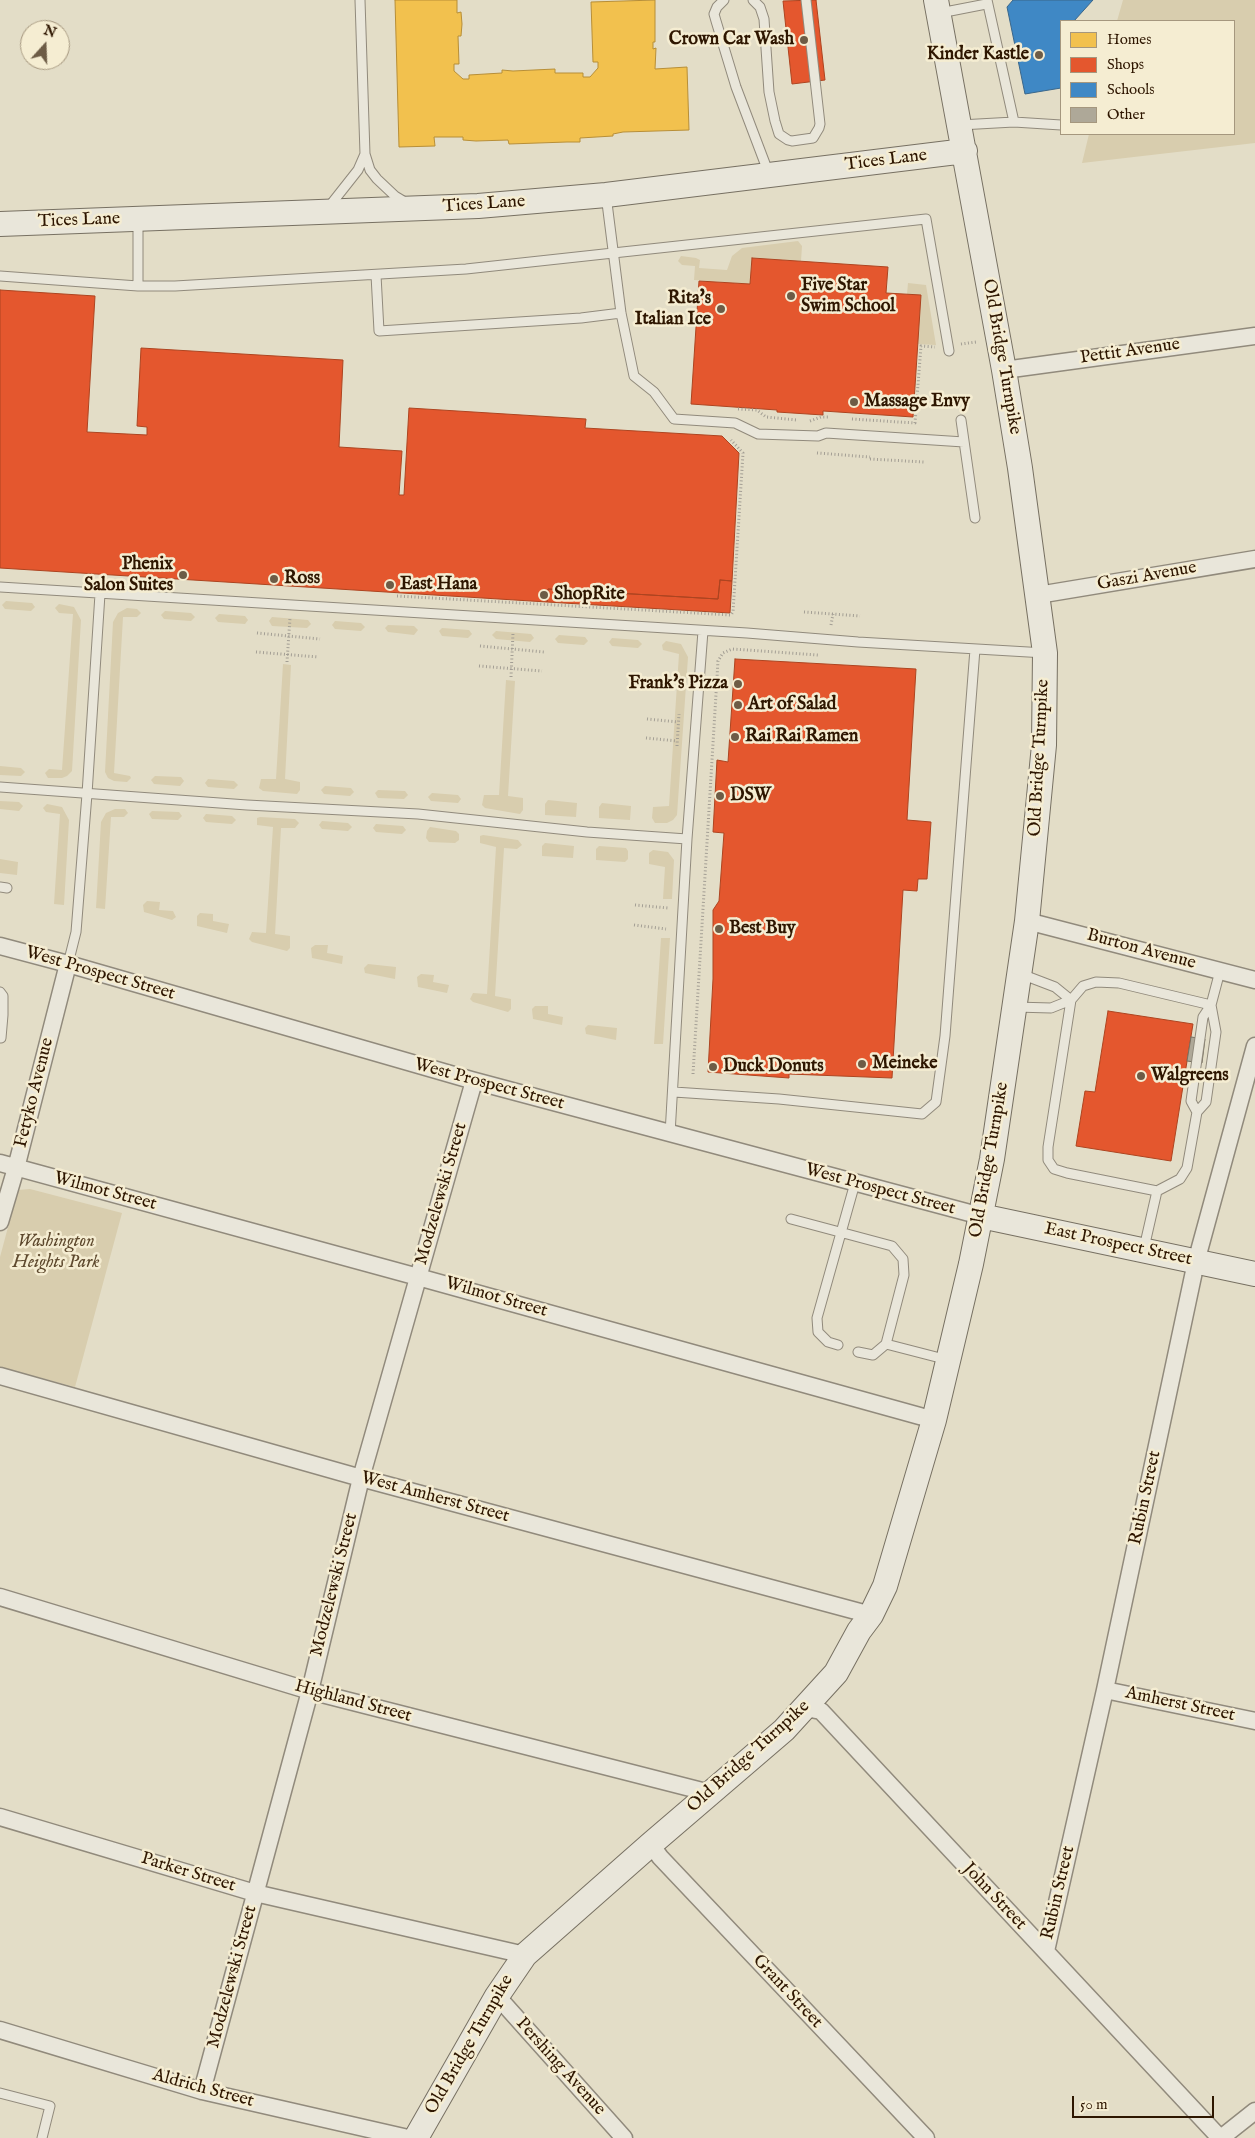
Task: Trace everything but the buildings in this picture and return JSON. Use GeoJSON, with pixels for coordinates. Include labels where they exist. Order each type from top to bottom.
{"type":"FeatureCollection","features":[{"type":"Feature","properties":{"kind":"street","name":"Old Bridge Turnpike"},"geometry":{"type":"LineString","coordinates":[[416,2138],[498,1996],[525,1955],[784,1730],[836,1673],[871,1615],[885,1586],[934,1420],[992,1159],[1020,974],[1044,745],[1045,653],[1004,370],[938,7]]}},
{"type":"Feature","properties":{"kind":"street","name":"Tices Lane"},"geometry":{"type":"LineString","coordinates":[[0,224],[478,206],[606,195],[965,151]]}},
{"type":"Feature","properties":{"kind":"street","name":"Pettit Avenue"},"geometry":{"type":"LineString","coordinates":[[1004,370],[1255,336]]}},
{"type":"Feature","properties":{"kind":"street","name":"Gaszi Avenue"},"geometry":{"type":"LineString","coordinates":[[1038,595],[1255,559]]}},
{"type":"Feature","properties":{"kind":"street","name":"Burton Avenue"},"geometry":{"type":"LineString","coordinates":[[1027,921],[1255,980]]}},
{"type":"Feature","properties":{"kind":"street","name":"West Prospect Street"},"geometry":{"type":"LineString","coordinates":[[0,946],[474,1081],[980,1216]]}},
{"type":"Feature","properties":{"kind":"street","name":"Fetyko Avenue"},"geometry":{"type":"LineString","coordinates":[[0,1222],[8,1165],[68,964]]}},
{"type":"Feature","properties":{"kind":"street","name":"Rubin Street"},"geometry":{"type":"LineString","coordinates":[[1046,1952],[1106,1690],[1196,1262],[1255,1046]]}},
{"type":"Feature","properties":{"kind":"street","name":"Modzelewski Street"},"geometry":{"type":"LineString","coordinates":[[202,2091],[310,1691],[361,1478],[474,1081]]}},
{"type":"Feature","properties":{"kind":"street","name":"Wilmot Street"},"geometry":{"type":"LineString","coordinates":[[8,1165],[934,1420]]}},
{"type":"Feature","properties":{"kind":"street","name":"East Prospect Street"},"geometry":{"type":"LineString","coordinates":[[980,1216],[1255,1274]]}},
{"type":"Feature","properties":{"kind":"street","name":"West Amherst Street"},"geometry":{"type":"LineString","coordinates":[[0,1376],[361,1478],[871,1615]]}},
{"type":"Feature","properties":{"kind":"street","name":"Highland Street"},"geometry":{"type":"LineString","coordinates":[[0,1597],[310,1691],[710,1793]]}},
{"type":"Feature","properties":{"kind":"street","name":"Amherst Street"},"geometry":{"type":"LineString","coordinates":[[1106,1690],[1255,1721]]}},
{"type":"Feature","properties":{"kind":"street","name":"John Street"},"geometry":{"type":"LineString","coordinates":[[805,1708],[821,1711],[1221,2138]]}},
{"type":"Feature","properties":{"kind":"street","name":"Parker Street"},"geometry":{"type":"LineString","coordinates":[[0,1817],[255,1893],[525,1955]]}},
{"type":"Feature","properties":{"kind":"street","name":"Grant Street"},"geometry":{"type":"LineString","coordinates":[[651,1844],[660,1857],[926,2138]]}},
{"type":"Feature","properties":{"kind":"street","name":"Pershing Avenue"},"geometry":{"type":"LineString","coordinates":[[498,1996],[624,2138]]}},
{"type":"Feature","properties":{"kind":"street","name":"Aldrich Street"},"geometry":{"type":"LineString","coordinates":[[0,2030],[202,2091],[408,2138]]}},
{"type":"Feature","properties":{"kind":"street"},"geometry":{"type":"LineString","coordinates":[[1221,2138],[1255,2111]]}},
{"type":"Feature","properties":{"kind":"lane"},"geometry":{"type":"LineString","coordinates":[[360,0],[365,154],[370,170],[376,179],[395,196],[416,209]]}},
{"type":"Feature","properties":{"kind":"lane"},"geometry":{"type":"LineString","coordinates":[[724,0],[714,14],[736,86],[770,175]]}},
{"type":"Feature","properties":{"kind":"lane"},"geometry":{"type":"LineString","coordinates":[[753,0],[760,7],[764,18],[769,92],[775,121],[780,134],[788,140],[813,138],[820,124],[806,0]]}},
{"type":"Feature","properties":{"kind":"lane"},"geometry":{"type":"LineString","coordinates":[[938,7],[986,2],[1014,122]]}},
{"type":"Feature","properties":{"kind":"lane"},"geometry":{"type":"LineString","coordinates":[[960,125],[1014,122],[1060,125]]}},
{"type":"Feature","properties":{"kind":"lane"},"geometry":{"type":"LineString","coordinates":[[324,212],[358,170],[365,154]]}},
{"type":"Feature","properties":{"kind":"lane"},"geometry":{"type":"LineString","coordinates":[[606,195],[621,314],[634,376],[654,392],[674,419],[735,423],[758,434],[818,436],[826,433],[964,442]]}},
{"type":"Feature","properties":{"kind":"lane"},"geometry":{"type":"LineString","coordinates":[[138,218],[138,286]]}},
{"type":"Feature","properties":{"kind":"lane"},"geometry":{"type":"LineString","coordinates":[[0,276],[138,286],[175,286],[466,270],[926,219],[949,351]]}},
{"type":"Feature","properties":{"kind":"lane"},"geometry":{"type":"LineString","coordinates":[[376,275],[379,331],[621,314]]}},
{"type":"Feature","properties":{"kind":"lane"},"geometry":{"type":"LineString","coordinates":[[961,420],[975,518]]}},
{"type":"Feature","properties":{"kind":"lane"},"geometry":{"type":"LineString","coordinates":[[0,587],[1045,653]]}},
{"type":"Feature","properties":{"kind":"lane"},"geometry":{"type":"LineString","coordinates":[[68,964],[76,932],[88,794],[100,594]]}},
{"type":"Feature","properties":{"kind":"lane"},"geometry":{"type":"LineString","coordinates":[[670,1134],[674,1092],[687,839],[703,631]]}},
{"type":"Feature","properties":{"kind":"lane"},"geometry":{"type":"LineString","coordinates":[[674,1092],[779,1099],[922,1114],[936,1102],[945,1036],[975,649]]}},
{"type":"Feature","properties":{"kind":"lane"},"geometry":{"type":"LineString","coordinates":[[0,787],[418,814],[559,830],[687,839]]}},
{"type":"Feature","properties":{"kind":"lane"},"geometry":{"type":"LineString","coordinates":[[1197,1112],[1191,1100],[1203,1017],[1211,1005],[1220,971]]}},
{"type":"Feature","properties":{"kind":"lane"},"geometry":{"type":"LineString","coordinates":[[1020,974],[1055,987],[1071,1000]]}},
{"type":"Feature","properties":{"kind":"lane"},"geometry":{"type":"LineString","coordinates":[[1015,1007],[1051,1008],[1071,1000],[1083,986],[1096,982],[1118,982],[1211,1005]]}},
{"type":"Feature","properties":{"kind":"lane"},"geometry":{"type":"LineString","coordinates":[[0,992],[3,1006],[2,1038]]}},
{"type":"Feature","properties":{"kind":"lane"},"geometry":{"type":"LineString","coordinates":[[1071,1000],[1048,1147],[1048,1160],[1054,1169],[1067,1173],[1157,1191],[1180,1179],[1187,1168],[1197,1112],[1206,1102],[1216,1032],[1211,1005]]}},
{"type":"Feature","properties":{"kind":"lane"},"geometry":{"type":"LineString","coordinates":[[838,1345],[828,1342],[818,1332],[817,1318],[855,1183]]}},
{"type":"Feature","properties":{"kind":"lane"},"geometry":{"type":"LineString","coordinates":[[1143,1251],[1157,1191]]}},
{"type":"Feature","properties":{"kind":"lane"},"geometry":{"type":"LineString","coordinates":[[792,1218],[892,1246],[903,1259],[904,1275],[886,1344],[873,1355],[858,1352]]}},
{"type":"Feature","properties":{"kind":"lane"},"geometry":{"type":"LineString","coordinates":[[886,1344],[948,1360]]}},
{"type":"Feature","properties":{"kind":"lane"},"geometry":{"type":"LineString","coordinates":[[0,2093],[50,2106],[42,2138]]}},
{"type":"Feature","properties":{"kind":"path"},"geometry":{"type":"LineString","coordinates":[[958,345],[976,342]]}},
{"type":"Feature","properties":{"kind":"path"},"geometry":{"type":"LineString","coordinates":[[846,418],[915,423],[921,346],[935,347]]}},
{"type":"Feature","properties":{"kind":"path"},"geometry":{"type":"LineString","coordinates":[[732,408],[756,410],[766,417],[812,421],[821,417],[829,418]]}},
{"type":"Feature","properties":{"kind":"path"},"geometry":{"type":"LineString","coordinates":[[727,616],[732,615],[733,612],[743,453],[731,440]]}},
{"type":"Feature","properties":{"kind":"path"},"geometry":{"type":"LineString","coordinates":[[816,453],[924,462]]}},
{"type":"Feature","properties":{"kind":"path"},"geometry":{"type":"LineString","coordinates":[[897,454],[897,460]]}},
{"type":"Feature","properties":{"kind":"path"},"geometry":{"type":"LineString","coordinates":[[804,612],[860,616]]}},
{"type":"Feature","properties":{"kind":"path"},"geometry":{"type":"LineString","coordinates":[[832,624],[833,614]]}},
{"type":"Feature","properties":{"kind":"path"},"geometry":{"type":"LineString","coordinates":[[287,662],[290,618]]}},
{"type":"Feature","properties":{"kind":"path"},"geometry":{"type":"LineString","coordinates":[[257,633],[320,639]]}},
{"type":"Feature","properties":{"kind":"path"},"geometry":{"type":"LineString","coordinates":[[511,677],[513,633]]}},
{"type":"Feature","properties":{"kind":"path"},"geometry":{"type":"LineString","coordinates":[[480,646],[544,652]]}},
{"type":"Feature","properties":{"kind":"path"},"geometry":{"type":"LineString","coordinates":[[693,1074],[718,661],[723,653],[732,649]]}},
{"type":"Feature","properties":{"kind":"path"},"geometry":{"type":"LineString","coordinates":[[256,652],[318,657]]}},
{"type":"Feature","properties":{"kind":"path"},"geometry":{"type":"LineString","coordinates":[[479,666],[542,671]]}},
{"type":"Feature","properties":{"kind":"path"},"geometry":{"type":"LineString","coordinates":[[677,746],[679,714]]}},
{"type":"Feature","properties":{"kind":"path"},"geometry":{"type":"LineString","coordinates":[[647,719],[678,722]]}},
{"type":"Feature","properties":{"kind":"path"},"geometry":{"type":"LineString","coordinates":[[646,738],[677,741]]}},
{"type":"Feature","properties":{"kind":"path"},"geometry":{"type":"LineString","coordinates":[[635,905],[668,908]]}},
{"type":"Feature","properties":{"kind":"path"},"geometry":{"type":"LineString","coordinates":[[634,926],[666,929]]}},
{"type":"Feature","properties":{"kind":"green space"},"geometry":{"type":"Polygon","coordinates":[[[1123,0],[1255,0],[1255,143],[1082,163],[1089,135],[1235,135],[1235,20],[1117,20],[1123,0]]]}},
{"type":"Feature","properties":{"kind":"green space"},"geometry":{"type":"Polygon","coordinates":[[[798,241],[802,246],[801,261],[752,258],[750,284],[694,280],[695,266],[682,265],[678,261],[681,256],[696,258],[700,260],[699,268],[727,270],[732,256],[742,248],[798,241]]]}},
{"type":"Feature","properties":{"kind":"green space"},"geometry":{"type":"Polygon","coordinates":[[[908,283],[926,285],[936,345],[917,344],[907,294],[908,283]]]}},
{"type":"Feature","properties":{"kind":"green space"},"geometry":{"type":"Polygon","coordinates":[[[6,601],[32,603],[35,607],[31,611],[5,609],[2,605],[6,601]]]}},
{"type":"Feature","properties":{"kind":"green space"},"geometry":{"type":"Polygon","coordinates":[[[59,604],[74,607],[81,620],[72,771],[62,778],[48,778],[45,773],[49,769],[62,770],[73,614],[59,613],[55,608],[59,604]]]}},
{"type":"Feature","properties":{"kind":"green space"},"geometry":{"type":"Polygon","coordinates":[[[127,608],[137,609],[141,613],[137,617],[123,617],[114,773],[130,776],[131,778],[127,782],[114,781],[108,778],[105,772],[113,622],[118,613],[127,608]]]}},
{"type":"Feature","properties":{"kind":"green space"},"geometry":{"type":"Polygon","coordinates":[[[165,611],[191,613],[195,617],[191,621],[164,619],[161,615],[165,611]]]}},
{"type":"Feature","properties":{"kind":"green space"},"geometry":{"type":"Polygon","coordinates":[[[219,614],[245,616],[248,620],[245,624],[218,622],[215,618],[219,614]]]}},
{"type":"Feature","properties":{"kind":"green space"},"geometry":{"type":"Polygon","coordinates":[[[272,617],[308,620],[311,624],[307,628],[272,626],[269,621],[272,617]]]}},
{"type":"Feature","properties":{"kind":"green space"},"geometry":{"type":"Polygon","coordinates":[[[335,621],[361,623],[365,627],[361,631],[335,629],[332,625],[335,621]]]}},
{"type":"Feature","properties":{"kind":"green space"},"geometry":{"type":"Polygon","coordinates":[[[388,625],[414,626],[418,630],[414,635],[388,632],[385,628],[388,625]]]}},
{"type":"Feature","properties":{"kind":"green space"},"geometry":{"type":"Polygon","coordinates":[[[442,628],[469,630],[472,634],[468,638],[442,636],[439,631],[442,628]]]}},
{"type":"Feature","properties":{"kind":"green space"},"geometry":{"type":"Polygon","coordinates":[[[496,631],[531,634],[534,638],[530,642],[496,639],[492,635],[496,631]]]}},
{"type":"Feature","properties":{"kind":"green space"},"geometry":{"type":"Polygon","coordinates":[[[559,635],[585,637],[588,641],[584,645],[558,643],[555,639],[559,635]]]}},
{"type":"Feature","properties":{"kind":"green space"},"geometry":{"type":"Polygon","coordinates":[[[612,638],[638,640],[642,644],[638,648],[612,646],[609,642],[612,638]]]}},
{"type":"Feature","properties":{"kind":"green space"},"geometry":{"type":"Polygon","coordinates":[[[666,641],[681,644],[688,657],[677,815],[667,823],[655,823],[652,818],[653,807],[669,806],[679,654],[663,650],[662,645],[666,641]]]}},
{"type":"Feature","properties":{"kind":"green space"},"geometry":{"type":"Polygon","coordinates":[[[283,664],[291,665],[285,779],[300,782],[300,790],[297,794],[263,791],[259,788],[261,779],[276,779],[283,664]]]}},
{"type":"Feature","properties":{"kind":"green space"},"geometry":{"type":"Polygon","coordinates":[[[506,680],[515,681],[508,796],[523,798],[523,810],[520,814],[485,808],[482,805],[484,795],[499,795],[506,680]]]}},
{"type":"Feature","properties":{"kind":"green space"},"geometry":{"type":"Polygon","coordinates":[[[0,766],[21,768],[25,772],[21,776],[0,775],[0,766]]]}},
{"type":"Feature","properties":{"kind":"green space"},"geometry":{"type":"Polygon","coordinates":[[[155,776],[181,777],[184,781],[180,786],[154,784],[151,780],[155,776]]]}},
{"type":"Feature","properties":{"kind":"green space"},"geometry":{"type":"Polygon","coordinates":[[[208,779],[234,781],[238,785],[234,789],[208,787],[205,783],[208,779]]]}},
{"type":"Feature","properties":{"kind":"green space"},"geometry":{"type":"Polygon","coordinates":[[[325,786],[351,788],[354,792],[350,796],[324,794],[321,790],[325,786]]]}},
{"type":"Feature","properties":{"kind":"green space"},"geometry":{"type":"Polygon","coordinates":[[[378,790],[405,791],[408,795],[404,799],[378,798],[375,793],[378,790]]]}},
{"type":"Feature","properties":{"kind":"green space"},"geometry":{"type":"Polygon","coordinates":[[[432,793],[458,795],[461,799],[458,803],[431,801],[428,797],[432,793]]]}},
{"type":"Feature","properties":{"kind":"green space"},"geometry":{"type":"Polygon","coordinates":[[[548,800],[577,803],[576,817],[545,815],[545,804],[548,800]]]}},
{"type":"Feature","properties":{"kind":"green space"},"geometry":{"type":"Polygon","coordinates":[[[0,801],[19,802],[23,806],[19,811],[0,809],[0,801]]]}},
{"type":"Feature","properties":{"kind":"green space"},"geometry":{"type":"Polygon","coordinates":[[[602,803],[631,806],[630,820],[599,818],[599,807],[602,803]]]}},
{"type":"Feature","properties":{"kind":"green space"},"geometry":{"type":"Polygon","coordinates":[[[47,804],[62,807],[69,820],[64,905],[54,904],[60,814],[46,812],[43,808],[47,804]]]}},
{"type":"Feature","properties":{"kind":"green space"},"geometry":{"type":"Polygon","coordinates":[[[115,809],[125,809],[128,813],[124,817],[111,817],[105,909],[96,908],[101,822],[106,813],[115,809]]]}},
{"type":"Feature","properties":{"kind":"green space"},"geometry":{"type":"Polygon","coordinates":[[[152,811],[179,812],[182,816],[178,820],[152,819],[149,814],[152,811]]]}},
{"type":"Feature","properties":{"kind":"green space"},"geometry":{"type":"Polygon","coordinates":[[[206,814],[232,816],[236,820],[232,824],[206,822],[203,818],[206,814]]]}},
{"type":"Feature","properties":{"kind":"green space"},"geometry":{"type":"Polygon","coordinates":[[[257,818],[295,819],[299,823],[295,828],[281,828],[275,934],[290,936],[290,948],[287,951],[252,942],[249,939],[252,932],[266,933],[273,827],[257,825],[257,818]]]}},
{"type":"Feature","properties":{"kind":"green space"},"geometry":{"type":"Polygon","coordinates":[[[322,821],[348,823],[352,827],[348,831],[322,829],[319,825],[322,821]]]}},
{"type":"Feature","properties":{"kind":"green space"},"geometry":{"type":"Polygon","coordinates":[[[376,824],[403,826],[406,830],[402,834],[376,832],[373,828],[376,824]]]}},
{"type":"Feature","properties":{"kind":"green space"},"geometry":{"type":"Polygon","coordinates":[[[430,827],[456,831],[459,834],[459,840],[455,843],[429,842],[426,838],[430,827]]]}},
{"type":"Feature","properties":{"kind":"green space"},"geometry":{"type":"Polygon","coordinates":[[[480,836],[518,840],[522,845],[517,849],[504,848],[495,996],[511,999],[511,1009],[508,1012],[473,1002],[470,999],[473,993],[487,994],[496,847],[480,843],[480,836]]]}},
{"type":"Feature","properties":{"kind":"green space"},"geometry":{"type":"Polygon","coordinates":[[[545,843],[574,846],[573,858],[542,856],[542,846],[545,843]]]}},
{"type":"Feature","properties":{"kind":"green space"},"geometry":{"type":"Polygon","coordinates":[[[599,846],[626,848],[628,859],[625,862],[596,860],[596,849],[599,846]]]}},
{"type":"Feature","properties":{"kind":"green space"},"geometry":{"type":"Polygon","coordinates":[[[653,850],[668,852],[674,860],[672,899],[663,899],[665,867],[649,864],[649,853],[653,850]]]}},
{"type":"Feature","properties":{"kind":"green space"},"geometry":{"type":"Polygon","coordinates":[[[0,859],[18,862],[17,875],[0,873],[0,859]]]}},
{"type":"Feature","properties":{"kind":"green space"},"geometry":{"type":"Polygon","coordinates":[[[147,901],[160,902],[159,910],[173,911],[176,917],[172,920],[144,912],[143,905],[147,901]]]}},
{"type":"Feature","properties":{"kind":"green space"},"geometry":{"type":"Polygon","coordinates":[[[200,913],[213,914],[213,921],[229,924],[227,933],[197,926],[197,916],[200,913]]]}},
{"type":"Feature","properties":{"kind":"green space"},"geometry":{"type":"Polygon","coordinates":[[[661,938],[670,938],[663,1044],[654,1044],[661,938]]]}},
{"type":"Feature","properties":{"kind":"green space"},"geometry":{"type":"Polygon","coordinates":[[[315,945],[328,945],[327,953],[343,956],[342,964],[312,958],[311,948],[315,945]]]}},
{"type":"Feature","properties":{"kind":"green space"},"geometry":{"type":"Polygon","coordinates":[[[368,964],[396,967],[395,979],[365,973],[364,968],[368,964]]]}},
{"type":"Feature","properties":{"kind":"green space"},"geometry":{"type":"Polygon","coordinates":[[[421,974],[434,975],[433,982],[449,985],[447,993],[418,987],[417,977],[421,974]]]}},
{"type":"Feature","properties":{"kind":"green space"},"geometry":{"type":"Polygon","coordinates":[[[535,1006],[548,1006],[548,1014],[563,1017],[562,1025],[533,1019],[532,1009],[535,1006]]]}},
{"type":"Feature","properties":{"kind":"green space"},"geometry":{"type":"Polygon","coordinates":[[[588,1025],[617,1028],[616,1040],[586,1034],[585,1028],[588,1025]]]}},
{"type":"Feature","properties":{"kind":"green space","name":"Washington Heights Park"},"geometry":{"type":"Polygon","coordinates":[[[30,1189],[122,1213],[75,1387],[0,1367],[0,1257],[18,1190],[30,1189]]]}},
{"type":"Feature","properties":{"kind":"place","name":"Crown Car Wash"},"geometry":{"type":"Point","coordinates":[804,40]}},
{"type":"Feature","properties":{"kind":"place","name":"Kinder Kastle"},"geometry":{"type":"Point","coordinates":[1039,55]}},
{"type":"Feature","properties":{"kind":"place","name":"Five Star Swim School"},"geometry":{"type":"Point","coordinates":[791,296]}},
{"type":"Feature","properties":{"kind":"place","name":"Rita's Italian Ice"},"geometry":{"type":"Point","coordinates":[721,309]}},
{"type":"Feature","properties":{"kind":"place","name":"Massage Envy"},"geometry":{"type":"Point","coordinates":[854,402]}},
{"type":"Feature","properties":{"kind":"place","name":"Phenix Salon Suites"},"geometry":{"type":"Point","coordinates":[183,575]}},
{"type":"Feature","properties":{"kind":"place","name":"Ross"},"geometry":{"type":"Point","coordinates":[274,579]}},
{"type":"Feature","properties":{"kind":"place","name":"East Hana"},"geometry":{"type":"Point","coordinates":[390,585]}},
{"type":"Feature","properties":{"kind":"place","name":"ShopRite"},"geometry":{"type":"Point","coordinates":[544,595]}},
{"type":"Feature","properties":{"kind":"place","name":"Frank's Pizza"},"geometry":{"type":"Point","coordinates":[738,684]}},
{"type":"Feature","properties":{"kind":"place","name":"Art of Salad"},"geometry":{"type":"Point","coordinates":[738,705]}},
{"type":"Feature","properties":{"kind":"place","name":"Rai Rai Ramen"},"geometry":{"type":"Point","coordinates":[735,737]}},
{"type":"Feature","properties":{"kind":"place","name":"DSW"},"geometry":{"type":"Point","coordinates":[720,796]}},
{"type":"Feature","properties":{"kind":"place","name":"Best Buy"},"geometry":{"type":"Point","coordinates":[719,929]}},
{"type":"Feature","properties":{"kind":"place","name":"Meineke"},"geometry":{"type":"Point","coordinates":[862,1064]}},
{"type":"Feature","properties":{"kind":"place","name":"Duck Donuts"},"geometry":{"type":"Point","coordinates":[713,1067]}},
{"type":"Feature","properties":{"kind":"place","name":"Walgreens"},"geometry":{"type":"Point","coordinates":[1141,1076]}}]}
